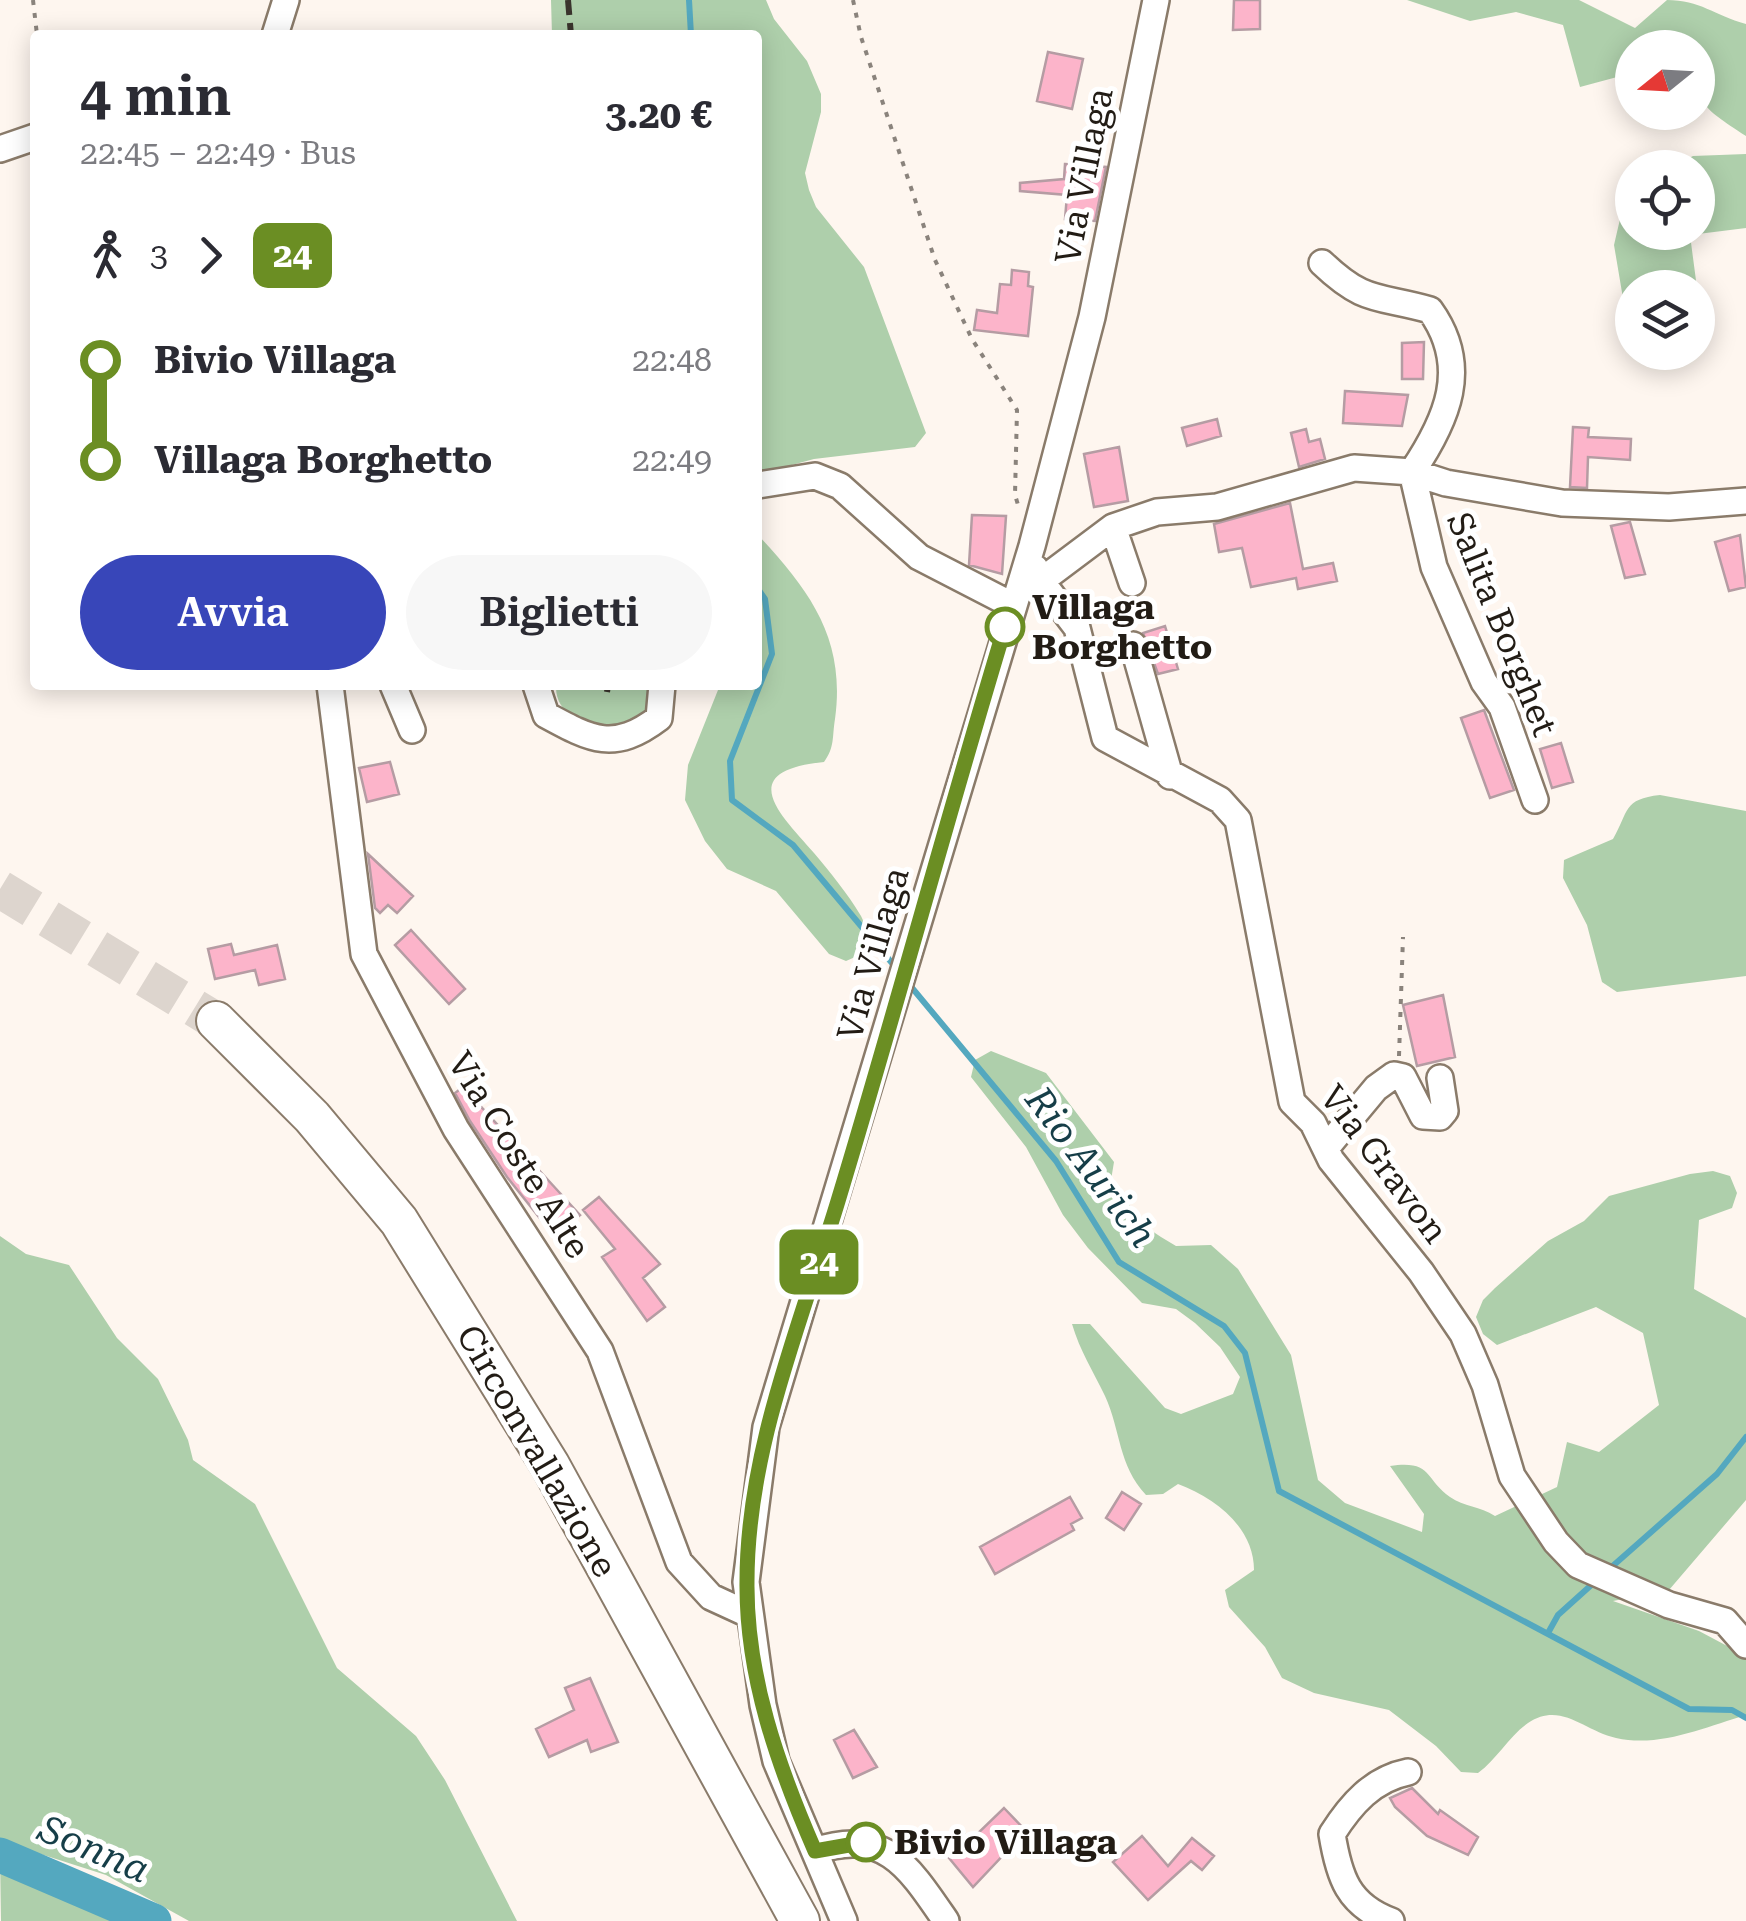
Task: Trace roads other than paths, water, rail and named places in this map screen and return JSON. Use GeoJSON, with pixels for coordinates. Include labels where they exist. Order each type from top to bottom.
{"type":"FeatureCollection","features":[{"type":"Feature","properties":{"kind":"highway","name":"Circonvallazione"},"geometry":{"type":"LineString","coordinates":[[216,1020],[312,1117],[399,1221],[550,1466],[800,1921]]}},
{"type":"Feature","properties":{"kind":"street"},"geometry":{"type":"LineString","coordinates":[[277,30],[286,0]]}},
{"type":"Feature","properties":{"kind":"street","name":"Via Villaga"},"geometry":{"type":"LineString","coordinates":[[844,1921],[776,1761],[748,1614],[751,1521],[766,1426],[1030,551],[1092,316],[1156,0]]}},
{"type":"Feature","properties":{"kind":"street"},"geometry":{"type":"LineString","coordinates":[[0,149],[30,139]]}},
{"type":"Feature","properties":{"kind":"street"},"geometry":{"type":"LineString","coordinates":[[1322,263],[1350,290],[1372,300],[1430,310],[1444,329],[1451,366],[1449,406],[1438,433],[1412,472]]}},
{"type":"Feature","properties":{"kind":"street"},"geometry":{"type":"LineString","coordinates":[[1041,581],[1113,527],[1157,512],[1218,507],[1354,468],[1412,472],[1446,483],[1562,502],[1670,507],[1746,501]]}},
{"type":"Feature","properties":{"kind":"street","name":"Salita Borghet"},"geometry":{"type":"LineString","coordinates":[[1412,472],[1434,567],[1484,682],[1502,707],[1535,800]]}},
{"type":"Feature","properties":{"kind":"street"},"geometry":{"type":"LineString","coordinates":[[762,483],[815,476],[840,486],[918,557],[1012,605]]}},
{"type":"Feature","properties":{"kind":"street"},"geometry":{"type":"LineString","coordinates":[[1113,527],[1132,583]]}},
{"type":"Feature","properties":{"kind":"street","name":"Via Gravon"},"geometry":{"type":"LineString","coordinates":[[1030,551],[1041,581],[1077,628],[1105,738],[1220,800],[1238,820],[1292,1102],[1313,1123],[1326,1148],[1463,1334],[1485,1385],[1512,1476],[1556,1542],[1590,1570],[1669,1605],[1736,1618]]}},
{"type":"Feature","properties":{"kind":"street"},"geometry":{"type":"LineString","coordinates":[[1133,644],[1170,776]]}},
{"type":"Feature","properties":{"kind":"street","name":"Via Coste Alte"},"geometry":{"type":"LineString","coordinates":[[331,690],[364,954],[456,1129],[600,1351],[678,1562],[711,1596],[748,1614]]}},
{"type":"Feature","properties":{"kind":"street"},"geometry":{"type":"LineString","coordinates":[[395,690],[412,730]]}},
{"type":"Feature","properties":{"kind":"street"},"geometry":{"type":"LineString","coordinates":[[538,690],[546,714],[574,730],[616,742],[636,736],[659,718],[662,690]]}},
{"type":"Feature","properties":{"kind":"street"},"geometry":{"type":"LineString","coordinates":[[1326,1148],[1376,1088],[1394,1075],[1402,1077],[1423,1116],[1433,1118],[1445,1110],[1440,1078]]}},
{"type":"Feature","properties":{"kind":"street"},"geometry":{"type":"LineString","coordinates":[[1736,1618],[1746,1645]]}},
{"type":"Feature","properties":{"kind":"street"},"geometry":{"type":"LineString","coordinates":[[1391,1921],[1364,1911],[1338,1871],[1332,1834],[1350,1805],[1388,1776],[1408,1772]]}},
{"type":"Feature","properties":{"kind":"street"},"geometry":{"type":"LineString","coordinates":[[815,1851],[867,1842],[882,1846],[922,1887],[946,1921]]}},
{"type":"Feature","properties":{"kind":"waterway","name":"Rio Aurich"},"geometry":{"type":"LineString","coordinates":[[689,0],[691,30]]}},
{"type":"Feature","properties":{"kind":"waterway","name":"Rio Aurich"},"geometry":{"type":"LineString","coordinates":[[762,595],[772,654],[762,679]]}},
{"type":"Feature","properties":{"kind":"waterway","name":"Rio Aurich"},"geometry":{"type":"LineString","coordinates":[[758,690],[730,761],[732,800],[793,845],[897,969]]}},
{"type":"Feature","properties":{"kind":"waterway","name":"Rio Aurich"},"geometry":{"type":"LineString","coordinates":[[908,983],[1056,1161],[1119,1262],[1224,1326],[1245,1353],[1279,1491],[1689,1709],[1732,1710],[1746,1718]]}},
{"type":"Feature","properties":{"kind":"waterway"},"geometry":{"type":"LineString","coordinates":[[1607,1571],[1717,1474],[1746,1437]]}},
{"type":"Feature","properties":{"kind":"waterway"},"geometry":{"type":"LineString","coordinates":[[1548,1633],[1558,1615],[1598,1579]]}},
{"type":"Feature","properties":{"kind":"waterway","name":"Sonna"},"geometry":{"type":"LineString","coordinates":[[0,1855],[154,1921]]}},
{"type":"Feature","properties":{"kind":"tunnel"},"geometry":{"type":"LineString","coordinates":[[0,889],[216,1021]]}},
{"type":"Feature","properties":{"kind":"railway"},"geometry":{"type":"LineString","coordinates":[[568,0],[571,30]]}},
{"type":"Feature","properties":{"kind":"place","name":"Villaga Borghetto"},"geometry":{"type":"Point","coordinates":[1005,627]}},
{"type":"Feature","properties":{"kind":"place","name":"Bivio Villaga"},"geometry":{"type":"Point","coordinates":[866,1842]}}]}
